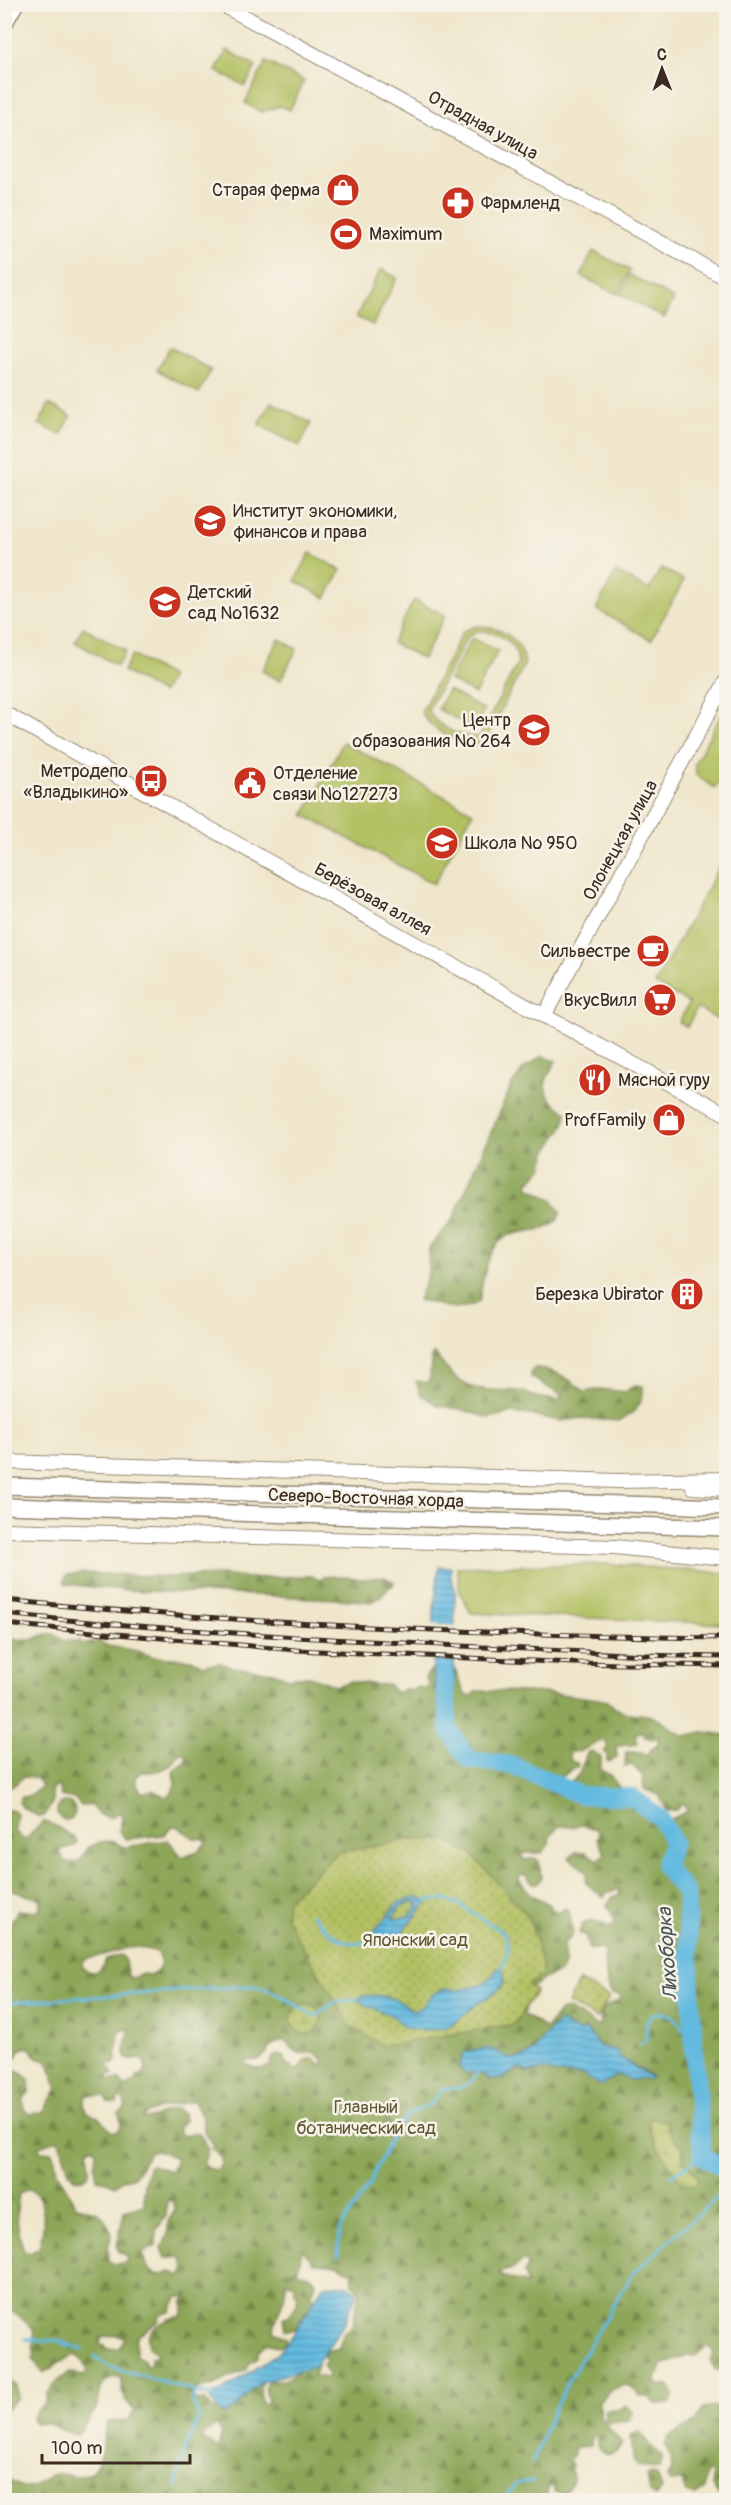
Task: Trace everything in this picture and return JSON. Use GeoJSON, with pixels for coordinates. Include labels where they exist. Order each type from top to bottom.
{"type":"FeatureCollection","features":[{"type":"Feature","properties":{"kind":"main road","name":"Отрадная улица"},"geometry":{"type":"LineString","coordinates":[[222,4],[726,278]]}},
{"type":"Feature","properties":{"kind":"main road","name":"Олонецкая улица"},"geometry":{"type":"LineString","coordinates":[[544,1016],[726,681]]}},
{"type":"Feature","properties":{"kind":"main road","name":"Берёзовая аллея"},"geometry":{"type":"LineString","coordinates":[[4,713],[544,1016],[726,1114]]}},
{"type":"Feature","properties":{"kind":"main road"},"geometry":{"type":"LineString","coordinates":[[4,1462],[619,1481],[726,1489]]}},
{"type":"Feature","properties":{"kind":"main road"},"geometry":{"type":"LineString","coordinates":[[619,1481],[726,1479]]}},
{"type":"Feature","properties":{"kind":"main road","name":"Северо-Восточная хорда"},"geometry":{"type":"LineString","coordinates":[[4,1486],[726,1507]]}},
{"type":"Feature","properties":{"kind":"main road","name":"Северо-Восточная хорда"},"geometry":{"type":"LineString","coordinates":[[4,1506],[726,1528]]}},
{"type":"Feature","properties":{"kind":"main road"},"geometry":{"type":"LineString","coordinates":[[4,1530],[614,1547],[726,1557]]}},
{"type":"Feature","properties":{"kind":"street"},"geometry":{"type":"LineString","coordinates":[[4,30],[19,4]]}},
{"type":"Feature","properties":{"kind":"green space"},"geometry":{"type":"Polygon","coordinates":[[[227,50],[256,66],[245,86],[216,71],[227,50]]]}},
{"type":"Feature","properties":{"kind":"green space"},"geometry":{"type":"Polygon","coordinates":[[[266,62],[304,81],[290,110],[280,106],[261,112],[245,103],[266,62]]]}},
{"type":"Feature","properties":{"kind":"green space"},"geometry":{"type":"Polygon","coordinates":[[[593,251],[630,270],[617,294],[581,276],[593,251]]]}},
{"type":"Feature","properties":{"kind":"green space"},"geometry":{"type":"Polygon","coordinates":[[[381,269],[397,278],[373,325],[356,317],[381,269]]]}},
{"type":"Feature","properties":{"kind":"green space"},"geometry":{"type":"Polygon","coordinates":[[[630,275],[674,299],[664,318],[620,294],[630,275]]]}},
{"type":"Feature","properties":{"kind":"green space"},"geometry":{"type":"Polygon","coordinates":[[[170,347],[211,370],[199,393],[157,370],[170,347]]]}},
{"type":"Feature","properties":{"kind":"green space"},"geometry":{"type":"Polygon","coordinates":[[[271,402],[311,423],[300,446],[259,425],[271,402]]]}},
{"type":"Feature","properties":{"kind":"green space"},"geometry":{"type":"Polygon","coordinates":[[[49,404],[71,416],[61,435],[39,424],[49,404]]]}},
{"type":"Feature","properties":{"kind":"green space"},"geometry":{"type":"Polygon","coordinates":[[[310,553],[341,570],[326,598],[295,581],[310,553]]]}},
{"type":"Feature","properties":{"kind":"green space"},"geometry":{"type":"Polygon","coordinates":[[[661,568],[684,580],[651,640],[596,609],[616,572],[649,590],[661,568]]]}},
{"type":"Feature","properties":{"kind":"green space"},"geometry":{"type":"Polygon","coordinates":[[[414,600],[445,615],[423,659],[392,643],[414,600]]]}},
{"type":"Feature","properties":{"kind":"green space"},"geometry":{"type":"Polygon","coordinates":[[[476,626],[501,631],[514,640],[523,654],[525,663],[483,745],[465,743],[448,736],[432,726],[421,712],[463,631],[476,626]],[[477,631],[468,636],[428,710],[437,722],[465,736],[479,737],[518,663],[517,655],[510,643],[499,635],[477,631]]]}},
{"type":"Feature","properties":{"kind":"green space"},"geometry":{"type":"Polygon","coordinates":[[[83,627],[126,651],[117,666],[75,642],[83,627]]]}},
{"type":"Feature","properties":{"kind":"green space"},"geometry":{"type":"Polygon","coordinates":[[[472,638],[498,651],[475,694],[449,680],[472,638]]]}},
{"type":"Feature","properties":{"kind":"green space"},"geometry":{"type":"Polygon","coordinates":[[[279,639],[297,649],[280,681],[262,671],[279,639]]]}},
{"type":"Feature","properties":{"kind":"green space"},"geometry":{"type":"Polygon","coordinates":[[[132,655],[171,677],[162,693],[123,671],[132,655]]]}},
{"type":"Feature","properties":{"kind":"green space"},"geometry":{"type":"Polygon","coordinates":[[[448,690],[484,710],[474,729],[438,709],[448,690]]]}},
{"type":"Feature","properties":{"kind":"green space"},"geometry":{"type":"Polygon","coordinates":[[[726,705],[726,771],[715,788],[696,775],[695,763],[726,705]]]}},
{"type":"Feature","properties":{"kind":"green space"},"geometry":{"type":"Polygon","coordinates":[[[343,742],[473,812],[434,884],[304,815],[343,742]]]}},
{"type":"Feature","properties":{"kind":"green space"},"geometry":{"type":"Polygon","coordinates":[[[726,855],[726,1024],[697,1008],[687,1027],[679,1022],[689,1003],[655,984],[726,855]]]}},
{"type":"Feature","properties":{"kind":"green space"},"geometry":{"type":"Polygon","coordinates":[[[542,1056],[556,1061],[547,1078],[546,1089],[554,1103],[567,1112],[563,1127],[547,1152],[543,1168],[528,1183],[529,1188],[552,1200],[561,1213],[557,1221],[544,1229],[504,1238],[489,1258],[479,1301],[472,1305],[457,1308],[418,1300],[428,1275],[429,1248],[453,1219],[511,1086],[524,1068],[542,1056]]]}},
{"type":"Feature","properties":{"kind":"green space"},"geometry":{"type":"Polygon","coordinates":[[[434,1353],[461,1382],[479,1389],[521,1391],[536,1397],[560,1400],[561,1395],[531,1377],[531,1372],[535,1368],[555,1372],[585,1392],[600,1389],[625,1392],[634,1387],[643,1386],[642,1398],[634,1411],[619,1421],[581,1418],[560,1421],[510,1413],[488,1418],[460,1409],[439,1406],[421,1395],[416,1381],[426,1383],[430,1379],[431,1357],[434,1353]]]}},
{"type":"Feature","properties":{"kind":"green space"},"geometry":{"type":"Polygon","coordinates":[[[607,1564],[726,1573],[726,1624],[471,1613],[460,1592],[457,1567],[607,1564]]]}},
{"type":"Feature","properties":{"kind":"green space"},"geometry":{"type":"Polygon","coordinates":[[[80,1573],[170,1577],[311,1576],[320,1579],[339,1576],[364,1579],[384,1577],[394,1582],[372,1602],[123,1590],[66,1584],[64,1581],[67,1575],[80,1573]]]}},
{"type":"Feature","properties":{"kind":"green space","name":"Главный ботанический сад"},"geometry":{"type":"Polygon","coordinates":[[[54,1634],[64,1641],[80,1641],[83,1645],[98,1641],[108,1646],[137,1651],[154,1657],[191,1659],[202,1665],[220,1663],[273,1672],[288,1678],[309,1676],[336,1686],[351,1681],[377,1685],[388,1684],[397,1694],[403,1689],[410,1691],[418,1687],[426,1689],[429,1683],[425,1678],[431,1670],[455,1670],[464,1693],[470,1697],[476,1691],[493,1691],[592,1698],[608,1701],[623,1712],[651,1716],[684,1736],[703,1732],[726,1735],[726,2370],[715,2370],[710,2360],[714,2354],[712,2348],[707,2346],[695,2356],[687,2355],[661,2366],[655,2381],[659,2385],[669,2386],[674,2395],[670,2404],[655,2404],[650,2398],[639,2395],[631,2386],[623,2385],[611,2390],[600,2402],[600,2418],[622,2443],[621,2446],[615,2453],[607,2454],[598,2448],[594,2433],[590,2446],[575,2447],[573,2457],[570,2459],[573,2466],[570,2468],[573,2475],[572,2482],[564,2494],[554,2492],[554,2487],[551,2486],[548,2488],[546,2500],[5,2500],[5,2479],[31,2488],[54,2474],[79,2476],[94,2470],[98,2463],[107,2422],[129,2420],[134,2412],[122,2393],[122,2378],[115,2377],[110,2378],[103,2385],[98,2407],[76,2434],[50,2423],[35,2424],[32,2419],[37,2410],[46,2403],[48,2393],[57,2382],[70,2372],[82,2376],[87,2374],[85,2365],[73,2355],[43,2373],[33,2359],[35,2355],[34,2329],[5,2305],[5,2071],[15,2069],[29,2079],[30,2091],[23,2100],[25,2110],[30,2114],[43,2112],[57,2089],[50,2065],[47,2061],[37,2058],[30,2048],[23,2048],[16,2058],[5,2061],[5,1926],[9,1926],[18,1910],[36,1912],[40,1909],[40,1899],[13,1891],[5,1877],[5,1810],[14,1810],[17,1814],[15,1831],[21,1838],[26,1839],[43,1822],[75,1837],[77,1842],[74,1846],[59,1850],[65,1861],[74,1863],[80,1860],[88,1847],[106,1841],[127,1847],[168,1840],[182,1857],[198,1851],[206,1843],[204,1839],[194,1838],[176,1826],[171,1827],[164,1835],[126,1839],[119,1831],[123,1814],[118,1813],[110,1818],[100,1815],[91,1804],[81,1806],[75,1799],[61,1796],[58,1786],[51,1791],[53,1801],[44,1816],[39,1817],[22,1807],[19,1802],[21,1798],[31,1795],[41,1787],[37,1778],[23,1777],[13,1786],[5,1787],[4,1638],[31,1640],[54,1634]],[[644,1732],[635,1733],[638,1743],[616,1746],[617,1757],[610,1762],[607,1761],[607,1755],[604,1752],[608,1747],[604,1740],[584,1750],[570,1752],[571,1761],[577,1763],[578,1766],[559,1778],[572,1782],[579,1774],[587,1753],[592,1751],[601,1757],[601,1770],[610,1775],[629,1801],[646,1801],[664,1821],[662,1828],[666,1832],[667,1821],[688,1811],[682,1803],[677,1810],[667,1811],[659,1795],[644,1789],[643,1776],[632,1765],[625,1766],[626,1752],[639,1752],[647,1756],[650,1750],[658,1745],[658,1736],[653,1739],[645,1737],[644,1732]],[[184,1753],[179,1754],[172,1764],[157,1771],[140,1772],[136,1777],[136,1784],[142,1793],[152,1790],[166,1797],[171,1795],[175,1784],[173,1773],[187,1757],[184,1753]],[[581,1825],[559,1826],[550,1836],[549,1844],[542,1853],[525,1853],[521,1856],[525,1860],[535,1858],[539,1861],[541,1878],[538,1883],[533,1883],[526,1875],[518,1878],[530,1894],[549,1904],[554,1912],[560,1912],[565,1908],[569,1910],[573,1934],[563,1945],[565,1961],[561,1972],[546,1978],[530,1989],[524,2015],[546,2029],[560,2011],[569,2009],[597,2026],[601,2025],[600,2019],[604,2008],[620,2000],[621,1995],[611,1993],[607,1982],[603,1949],[589,1949],[586,1936],[579,1933],[582,1924],[588,1922],[614,1926],[615,1921],[607,1904],[621,1893],[618,1889],[606,1893],[604,1898],[586,1883],[585,1870],[569,1858],[576,1852],[585,1852],[598,1860],[605,1854],[597,1838],[599,1834],[597,1829],[581,1825]],[[135,1946],[87,1959],[82,1962],[83,1968],[91,1972],[98,1971],[103,1967],[106,1959],[120,1955],[124,1958],[128,1976],[133,1979],[142,1974],[155,1973],[160,1965],[160,1958],[158,1952],[135,1946]],[[565,2024],[552,2028],[537,2048],[515,2060],[477,2051],[467,2051],[458,2066],[503,2078],[519,2068],[527,2073],[546,2070],[557,2074],[584,2075],[602,2085],[616,2075],[631,2080],[650,2075],[620,2058],[614,2050],[599,2046],[586,2029],[578,2033],[565,2024]],[[130,2029],[120,2031],[116,2053],[118,2059],[115,2063],[107,2064],[113,2074],[107,2078],[110,2080],[119,2079],[125,2087],[135,2082],[137,2077],[144,2073],[146,2068],[144,2061],[138,2058],[126,2059],[124,2050],[130,2029]],[[286,2041],[275,2044],[259,2060],[246,2060],[246,2064],[261,2069],[270,2066],[273,2057],[279,2055],[285,2057],[286,2064],[295,2070],[299,2069],[306,2059],[314,2059],[322,2065],[324,2061],[314,2052],[306,2054],[295,2051],[286,2041]],[[86,2095],[84,2105],[86,2112],[97,2116],[112,2132],[119,2131],[121,2125],[119,2113],[126,2108],[124,2101],[119,2097],[117,2103],[108,2102],[104,2096],[86,2095]],[[193,2100],[162,2107],[144,2115],[143,2118],[176,2109],[183,2114],[184,2121],[178,2128],[181,2135],[200,2134],[208,2149],[204,2162],[207,2168],[217,2170],[221,2165],[221,2158],[212,2149],[214,2145],[204,2131],[203,2119],[193,2100]],[[666,2121],[649,2130],[682,2183],[694,2185],[698,2177],[683,2161],[681,2150],[666,2121]],[[57,2140],[39,2146],[40,2151],[51,2152],[57,2172],[76,2206],[98,2212],[104,2218],[112,2234],[108,2247],[109,2260],[113,2264],[126,2263],[127,2256],[118,2251],[117,2246],[124,2211],[144,2205],[144,2185],[148,2167],[152,2165],[171,2171],[176,2160],[160,2151],[154,2151],[146,2157],[135,2176],[122,2180],[115,2186],[97,2179],[96,2151],[93,2147],[88,2150],[89,2172],[81,2179],[75,2178],[70,2173],[61,2143],[57,2140]],[[28,2189],[19,2194],[17,2208],[24,2251],[30,2253],[39,2248],[41,2241],[42,2206],[35,2193],[28,2189]],[[171,2199],[167,2202],[166,2216],[157,2229],[156,2246],[142,2253],[148,2268],[159,2275],[170,2271],[181,2276],[185,2268],[181,2258],[166,2258],[162,2248],[168,2234],[168,2221],[176,2209],[171,2199]],[[302,2249],[298,2270],[291,2271],[308,2275],[316,2282],[312,2295],[315,2306],[305,2312],[304,2319],[298,2322],[297,2329],[285,2330],[283,2318],[291,2314],[297,2304],[298,2295],[294,2292],[294,2285],[286,2282],[285,2295],[274,2331],[286,2338],[285,2344],[279,2347],[267,2342],[258,2351],[258,2358],[249,2364],[246,2371],[216,2384],[197,2388],[194,2395],[197,2401],[205,2401],[214,2410],[219,2409],[262,2380],[260,2389],[262,2403],[266,2404],[268,2402],[265,2387],[268,2381],[285,2380],[316,2361],[314,2376],[328,2378],[329,2375],[323,2366],[326,2361],[324,2356],[326,2351],[339,2348],[344,2332],[352,2326],[360,2293],[352,2283],[353,2273],[338,2264],[314,2263],[302,2249]],[[523,2260],[513,2269],[500,2272],[501,2276],[527,2284],[524,2272],[528,2268],[527,2263],[523,2260]],[[189,2293],[183,2297],[177,2297],[170,2312],[160,2315],[158,2322],[139,2334],[136,2339],[136,2354],[147,2367],[150,2366],[151,2358],[158,2354],[149,2347],[150,2333],[167,2320],[181,2317],[184,2311],[184,2301],[189,2293]],[[117,2335],[101,2338],[100,2344],[108,2349],[119,2348],[125,2338],[117,2335]],[[217,2425],[204,2434],[202,2439],[211,2442],[215,2448],[218,2448],[222,2433],[217,2425]]]}},
{"type":"Feature","properties":{"kind":"green space"},"geometry":{"type":"Polygon","coordinates":[[[66,1802],[72,1805],[75,1811],[72,1817],[66,1820],[60,1817],[57,1811],[60,1805],[66,1802]]]}},
{"type":"Feature","properties":{"kind":"green space","name":"Японский сад"},"geometry":{"type":"Polygon","coordinates":[[[412,1839],[448,1841],[471,1854],[527,1915],[535,1936],[543,1975],[528,1985],[536,1991],[514,2024],[384,2046],[350,2026],[286,1918],[287,1900],[337,1853],[412,1839]]]}},
{"type":"Feature","properties":{"kind":"green space"},"geometry":{"type":"Polygon","coordinates":[[[579,1981],[609,1997],[597,2019],[568,2003],[579,1981]]]}},
{"type":"Feature","properties":{"kind":"green space"},"geometry":{"type":"Polygon","coordinates":[[[306,2004],[316,2009],[321,2019],[316,2029],[306,2034],[296,2029],[291,2019],[296,2009],[306,2004]]]}},
{"type":"Feature","properties":{"kind":"green space"},"geometry":{"type":"Polygon","coordinates":[[[649,2120],[666,2121],[672,2135],[682,2146],[683,2161],[698,2177],[698,2182],[694,2185],[682,2183],[661,2152],[649,2126],[649,2120]]]}},
{"type":"Feature","properties":{"kind":"green space"},"geometry":{"type":"Polygon","coordinates":[[[5,2378],[16,2386],[18,2397],[5,2411],[5,2378]]]}},
{"type":"Feature","properties":{"kind":"green space"},"geometry":{"type":"Polygon","coordinates":[[[726,2399],[726,2500],[714,2489],[713,2474],[709,2471],[706,2475],[704,2489],[696,2496],[687,2493],[682,2481],[670,2482],[667,2478],[672,2470],[671,2458],[665,2445],[668,2437],[695,2423],[702,2409],[722,2406],[726,2399]]]}},
{"type":"Feature","properties":{"kind":"green space"},"geometry":{"type":"Polygon","coordinates":[[[626,2405],[633,2412],[629,2420],[608,2424],[605,2420],[605,2410],[620,2409],[626,2405]]]}},
{"type":"Feature","properties":{"kind":"green space"},"geometry":{"type":"Polygon","coordinates":[[[640,2432],[662,2456],[659,2468],[637,2466],[633,2459],[631,2435],[640,2432]]]}},
{"type":"Feature","properties":{"kind":"green space"},"geometry":{"type":"Polygon","coordinates":[[[652,2473],[657,2475],[662,2489],[655,2497],[650,2493],[647,2475],[652,2473]]]}},
{"type":"Feature","properties":{"kind":"water"},"geometry":{"type":"Polygon","coordinates":[[[439,1567],[451,1567],[451,1579],[455,1589],[454,1693],[436,1694],[433,1669],[434,1610],[439,1567]]]}},
{"type":"Feature","properties":{"kind":"water"},"geometry":{"type":"Polygon","coordinates":[[[417,1897],[427,1903],[394,1941],[384,1945],[371,1944],[369,1940],[371,1935],[398,1903],[417,1897]],[[412,1902],[401,1906],[392,1918],[408,1916],[419,1903],[412,1902]]]}},
{"type":"Feature","properties":{"kind":"water"},"geometry":{"type":"Polygon","coordinates":[[[498,1968],[503,1970],[504,1976],[500,1989],[453,2024],[438,2029],[406,2028],[394,2017],[365,2005],[357,1999],[373,1995],[386,1997],[414,2011],[423,2006],[431,1995],[446,1988],[459,1990],[482,1985],[498,1968]]]}},
{"type":"Feature","properties":{"kind":"water"},"geometry":{"type":"Polygon","coordinates":[[[560,2022],[578,2032],[586,2029],[599,2046],[618,2051],[620,2058],[651,2077],[650,2079],[631,2080],[616,2075],[602,2085],[597,2085],[584,2075],[557,2074],[546,2070],[527,2072],[519,2068],[503,2078],[491,2080],[478,2072],[466,2073],[458,2066],[462,2054],[478,2049],[494,2050],[512,2059],[530,2054],[549,2031],[560,2022]]]}},
{"type":"Feature","properties":{"kind":"water"},"geometry":{"type":"Polygon","coordinates":[[[323,2286],[349,2286],[357,2293],[345,2322],[315,2367],[282,2375],[257,2385],[234,2409],[222,2414],[210,2400],[213,2393],[220,2392],[278,2354],[293,2335],[323,2286]]]}},
{"type":"Feature","properties":{"kind":"pier"},"geometry":{"type":"Polygon","coordinates":[[[431,1624],[458,1626],[457,1660],[430,1659],[431,1624]]]}},
{"type":"Feature","properties":{"kind":"waterway","name":"Лихоборка"},"geometry":{"type":"LineString","coordinates":[[444,1670],[449,1730],[469,1760],[512,1765],[580,1795],[632,1797],[659,1817],[673,1842],[664,1866],[686,1893],[702,2156],[726,2170]]}},
{"type":"Feature","properties":{"kind":"waterway"},"geometry":{"type":"LineString","coordinates":[[425,1900],[445,1900],[457,1903],[505,1934],[508,1950],[502,1968]]}},
{"type":"Feature","properties":{"kind":"waterway"},"geometry":{"type":"LineString","coordinates":[[312,1914],[330,1933],[344,1941],[360,1944],[369,1942]]}},
{"type":"Feature","properties":{"kind":"waterway"},"geometry":{"type":"LineString","coordinates":[[5,2003],[249,1986],[275,1992],[316,2016],[334,2003],[357,1999]]}},
{"type":"Feature","properties":{"kind":"waterway"},"geometry":{"type":"LineString","coordinates":[[640,2044],[646,2040],[646,2025],[650,2017],[666,2013],[681,2025],[694,2049]]}},
{"type":"Feature","properties":{"kind":"waterway"},"geometry":{"type":"LineString","coordinates":[[338,2256],[340,2229],[370,2183],[389,2142],[406,2116],[432,2103],[442,2089],[468,2084],[479,2070]]}},
{"type":"Feature","properties":{"kind":"waterway"},"geometry":{"type":"LineString","coordinates":[[670,2176],[702,2156]]}},
{"type":"Feature","properties":{"kind":"waterway"},"geometry":{"type":"LineString","coordinates":[[532,2463],[549,2420],[570,2378],[633,2273],[726,2190]]}},
{"type":"Feature","properties":{"kind":"waterway"},"geometry":{"type":"LineString","coordinates":[[25,2339],[58,2341],[83,2350]]}},
{"type":"Feature","properties":{"kind":"waterway"},"geometry":{"type":"LineString","coordinates":[[4,2341],[10,2340]]}},
{"type":"Feature","properties":{"kind":"waterway"},"geometry":{"type":"LineString","coordinates":[[94,2357],[110,2367],[214,2397]]}},
{"type":"Feature","properties":{"kind":"waterway"},"geometry":{"type":"LineString","coordinates":[[177,2486],[185,2450],[199,2418],[193,2401],[194,2392]]}},
{"type":"Feature","properties":{"kind":"waterway"},"geometry":{"type":"LineString","coordinates":[[504,2500],[517,2483],[533,2481]]}},
{"type":"Feature","properties":{"kind":"railway"},"geometry":{"type":"LineString","coordinates":[[4,1600],[184,1616],[365,1627],[726,1638]]}},
{"type":"Feature","properties":{"kind":"railway"},"geometry":{"type":"LineString","coordinates":[[4,1614],[123,1625],[302,1637],[635,1655],[726,1657]]}},
{"type":"Feature","properties":{"kind":"railway"},"geometry":{"type":"LineString","coordinates":[[4,1624],[296,1650],[574,1663],[726,1666]]}},
{"type":"Feature","properties":{"kind":"place","name":"Старая ферма"},"geometry":{"type":"Point","coordinates":[343,190]}},
{"type":"Feature","properties":{"kind":"place","name":"Фармленд"},"geometry":{"type":"Point","coordinates":[458,203]}},
{"type":"Feature","properties":{"kind":"place","name":"Maximum"},"geometry":{"type":"Point","coordinates":[346,234]}},
{"type":"Feature","properties":{"kind":"place","name":"Институт экономики, финансов и права"},"geometry":{"type":"Point","coordinates":[210,521]}},
{"type":"Feature","properties":{"kind":"place","name":"Детский сад №1632"},"geometry":{"type":"Point","coordinates":[165,602]}},
{"type":"Feature","properties":{"kind":"place","name":"Центр образования № 264"},"geometry":{"type":"Point","coordinates":[534,730]}},
{"type":"Feature","properties":{"kind":"place","name":"Метродепо «Владыкино»"},"geometry":{"type":"Point","coordinates":[151,781]}},
{"type":"Feature","properties":{"kind":"place","name":"Отделение связи №127273"},"geometry":{"type":"Point","coordinates":[250,783]}},
{"type":"Feature","properties":{"kind":"place","name":"Школа № 950"},"geometry":{"type":"Point","coordinates":[442,843]}},
{"type":"Feature","properties":{"kind":"place","name":"Сильвестре"},"geometry":{"type":"Point","coordinates":[653,951]}},
{"type":"Feature","properties":{"kind":"place","name":"ВкусВилл"},"geometry":{"type":"Point","coordinates":[660,1000]}},
{"type":"Feature","properties":{"kind":"place","name":"Мясной гуру"},"geometry":{"type":"Point","coordinates":[595,1080]}},
{"type":"Feature","properties":{"kind":"place","name":"ProfFamily"},"geometry":{"type":"Point","coordinates":[669,1120]}},
{"type":"Feature","properties":{"kind":"place","name":"Березка Ubirator"},"geometry":{"type":"Point","coordinates":[687,1294]}}]}
